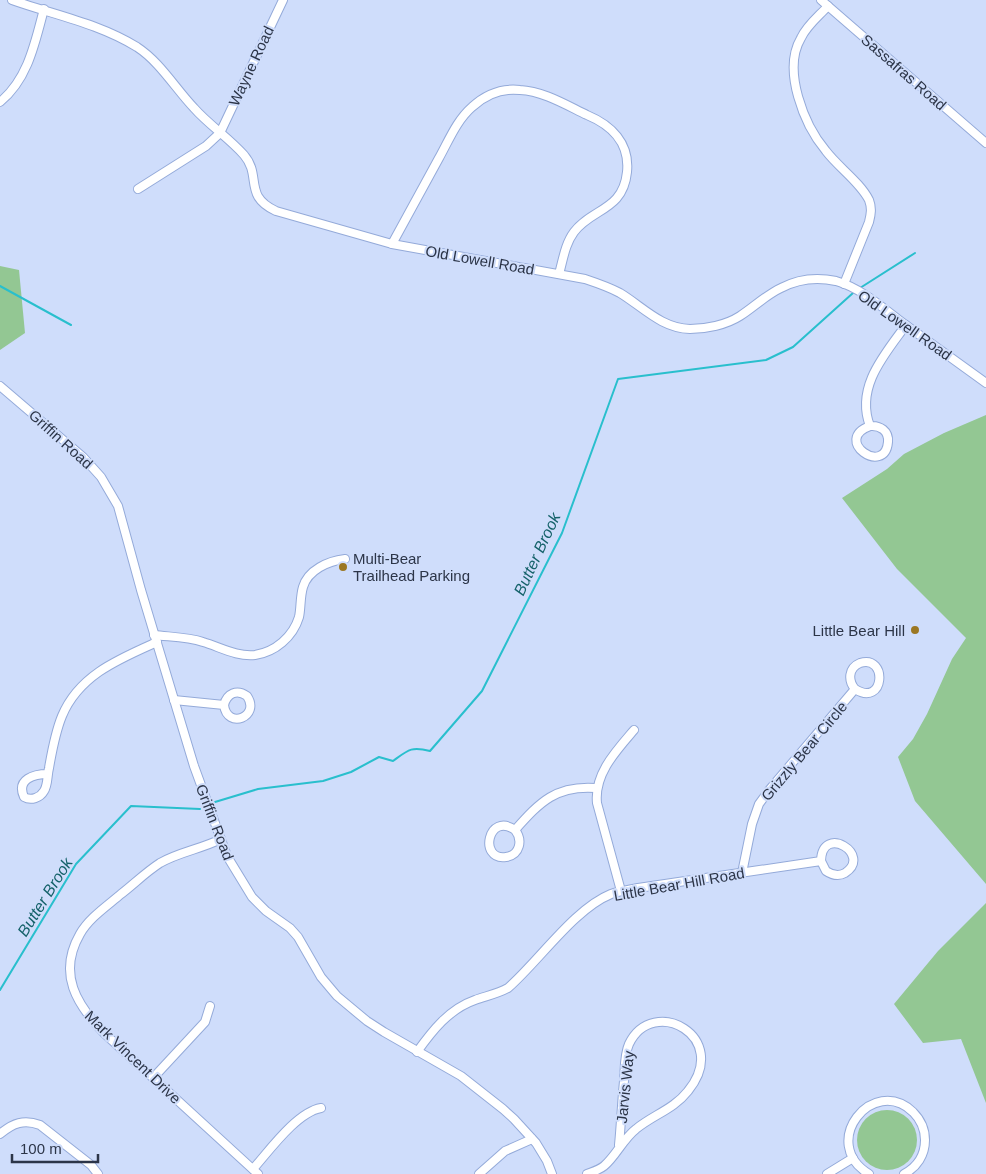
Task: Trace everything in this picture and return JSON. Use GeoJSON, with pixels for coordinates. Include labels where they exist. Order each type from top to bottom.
{"type":"FeatureCollection","features":[{"type":"Feature","properties":{"kind":"street","name":"Old Lowell Road"},"geometry":{"type":"LineString","coordinates":[[12,0],[92,25],[137,47],[160,68],[194,108],[245,156],[251,166],[256,195],[261,203],[266,206],[300,219],[392,244],[559,274],[604,286],[620,293],[662,323],[689,329],[725,324],[739,317],[771,292],[803,280],[821,278],[844,284],[876,303],[986,383]]}},
{"type":"Feature","properties":{"kind":"street","name":"Wayne Road"},"geometry":{"type":"LineString","coordinates":[[220,133],[283,0]]}},
{"type":"Feature","properties":{"kind":"street"},"geometry":{"type":"LineString","coordinates":[[824,3],[801,37],[793,60],[800,103],[813,132],[825,151],[864,192],[871,205],[869,222],[844,284]]}},
{"type":"Feature","properties":{"kind":"street","name":"Sassafras Road"},"geometry":{"type":"LineString","coordinates":[[824,3],[986,143]]}},
{"type":"Feature","properties":{"kind":"street"},"geometry":{"type":"LineString","coordinates":[[0,102],[10,93],[23,75],[44,10]]}},
{"type":"Feature","properties":{"kind":"street"},"geometry":{"type":"LineString","coordinates":[[392,244],[454,132],[470,109],[492,94],[510,90],[527,90],[543,95],[601,121],[614,131],[626,154],[626,179],[619,194],[608,207],[587,220],[573,233],[565,251],[559,274]]}},
{"type":"Feature","properties":{"kind":"street"},"geometry":{"type":"LineString","coordinates":[[138,189],[171,170],[206,146],[220,133]]}},
{"type":"Feature","properties":{"kind":"street"},"geometry":{"type":"LineString","coordinates":[[870,426],[866,408],[870,382],[877,364],[906,325]]}},
{"type":"Feature","properties":{"kind":"street","name":"Griffin Road"},"geometry":{"type":"LineString","coordinates":[[0,386],[74,448],[108,487],[118,506],[194,766],[230,862],[252,897],[266,911],[290,928],[298,937],[329,988],[367,1021],[416,1052],[461,1076],[514,1119],[541,1151],[552,1174]]}},
{"type":"Feature","properties":{"kind":"street"},"geometry":{"type":"LineString","coordinates":[[870,426],[884,430],[888,438],[884,452],[875,456],[865,454],[858,446],[857,441],[861,431],[870,426]]}},
{"type":"Feature","properties":{"kind":"street"},"geometry":{"type":"LineString","coordinates":[[48,774],[59,724],[66,706],[78,689],[99,670],[156,639],[194,640],[240,654],[254,655],[271,650],[284,641],[295,626],[299,617],[303,586],[307,578],[332,561],[345,559]]}},
{"type":"Feature","properties":{"kind":"street","name":"Grizzly Bear Circle"},"geometry":{"type":"LineString","coordinates":[[870,663],[879,672],[879,684],[870,692],[863,693],[855,689],[851,684],[851,672],[855,666],[870,663]]}},
{"type":"Feature","properties":{"kind":"street","name":"Grizzly Bear Circle"},"geometry":{"type":"LineString","coordinates":[[742,873],[754,817],[764,796],[855,689]]}},
{"type":"Feature","properties":{"kind":"street"},"geometry":{"type":"LineString","coordinates":[[174,700],[224,705]]}},
{"type":"Feature","properties":{"kind":"street"},"geometry":{"type":"LineString","coordinates":[[621,891],[597,803],[596,788],[611,758],[634,730]]}},
{"type":"Feature","properties":{"kind":"street"},"geometry":{"type":"LineString","coordinates":[[515,830],[540,804],[553,794],[576,788],[596,788]]}},
{"type":"Feature","properties":{"kind":"street"},"geometry":{"type":"LineString","coordinates":[[500,826],[506,826],[515,830],[520,839],[517,851],[512,856],[505,857],[493,853],[488,841],[494,830],[500,826]]}},
{"type":"Feature","properties":{"kind":"street","name":"Mark Vincent Drive"},"geometry":{"type":"LineString","coordinates":[[221,839],[161,863],[94,917],[79,934],[72,954],[71,979],[83,1010],[104,1033],[255,1171]]}},
{"type":"Feature","properties":{"kind":"street"},"geometry":{"type":"LineString","coordinates":[[835,843],[845,845],[852,853],[853,858],[850,868],[846,872],[836,875],[826,871],[821,861],[826,847],[835,843]]}},
{"type":"Feature","properties":{"kind":"street","name":"Little Bear Hill Road"},"geometry":{"type":"LineString","coordinates":[[416,1052],[433,1031],[454,1011],[474,1000],[508,988],[585,911],[602,899],[621,891],[821,861]]}},
{"type":"Feature","properties":{"kind":"street"},"geometry":{"type":"LineString","coordinates":[[153,1078],[205,1022],[210,1006]]}},
{"type":"Feature","properties":{"kind":"street","name":"Jarvis Way"},"geometry":{"type":"LineString","coordinates":[[587,1174],[603,1166],[619,1146],[643,1123],[678,1102],[688,1092],[698,1076],[702,1061],[699,1045],[693,1036],[681,1026],[671,1023],[655,1023],[640,1030],[630,1042],[626,1057],[619,1146]]}},
{"type":"Feature","properties":{"kind":"street"},"geometry":{"type":"LineString","coordinates":[[870,1174],[858,1165],[853,1158],[848,1136],[853,1122],[862,1110],[875,1103],[882,1102],[897,1103],[911,1110],[920,1122],[925,1137],[919,1160],[904,1174]]}},
{"type":"Feature","properties":{"kind":"street"},"geometry":{"type":"LineString","coordinates":[[255,1171],[300,1117],[314,1109],[321,1108]]}},
{"type":"Feature","properties":{"kind":"street"},"geometry":{"type":"LineString","coordinates":[[0,1134],[9,1126],[18,1123],[31,1122],[40,1125],[90,1165],[98,1174]]}},
{"type":"Feature","properties":{"kind":"street"},"geometry":{"type":"LineString","coordinates":[[479,1174],[505,1151],[532,1139]]}},
{"type":"Feature","properties":{"kind":"street"},"geometry":{"type":"LineString","coordinates":[[827,1174],[853,1158]]}},
{"type":"Feature","properties":{"kind":"green space"},"geometry":{"type":"Polygon","coordinates":[[[0,266],[19,270],[25,333],[0,350],[0,266]]]}},
{"type":"Feature","properties":{"kind":"green space"},"geometry":{"type":"Polygon","coordinates":[[[986,415],[986,884],[915,801],[898,757],[913,739],[927,714],[952,659],[966,638],[897,569],[842,498],[887,469],[904,454],[944,433],[986,415]]]}},
{"type":"Feature","properties":{"kind":"green space"},"geometry":{"type":"Polygon","coordinates":[[[986,903],[986,1103],[961,1039],[923,1043],[894,1004],[938,951],[986,903]]]}},
{"type":"Feature","properties":{"kind":"green space"},"geometry":{"type":"Polygon","coordinates":[[[887,1110],[903,1115],[908,1119],[912,1124],[917,1140],[912,1156],[908,1161],[903,1165],[887,1170],[871,1165],[866,1161],[862,1156],[857,1140],[862,1124],[866,1119],[871,1115],[887,1110]]]}},
{"type":"Feature","properties":{"kind":"waterway","name":"Butter Brook"},"geometry":{"type":"LineString","coordinates":[[860,288],[915,253]]}},
{"type":"Feature","properties":{"kind":"waterway"},"geometry":{"type":"LineString","coordinates":[[0,286],[71,325]]}},
{"type":"Feature","properties":{"kind":"waterway","name":"Butter Brook"},"geometry":{"type":"LineString","coordinates":[[215,802],[258,789],[323,781],[351,772],[379,757],[393,761],[410,750],[430,751],[482,691],[562,533],[618,379],[766,360],[793,347],[853,293]]}},
{"type":"Feature","properties":{"kind":"waterway","name":"Butter Brook"},"geometry":{"type":"LineString","coordinates":[[0,990],[76,864],[131,806],[200,809]]}},
{"type":"Feature","properties":{"kind":"place","name":"Multi-Bear Trailhead Parking"},"geometry":{"type":"Point","coordinates":[343,567]}},
{"type":"Feature","properties":{"kind":"place","name":"Little Bear Hill"},"geometry":{"type":"Point","coordinates":[915,630]}}]}
